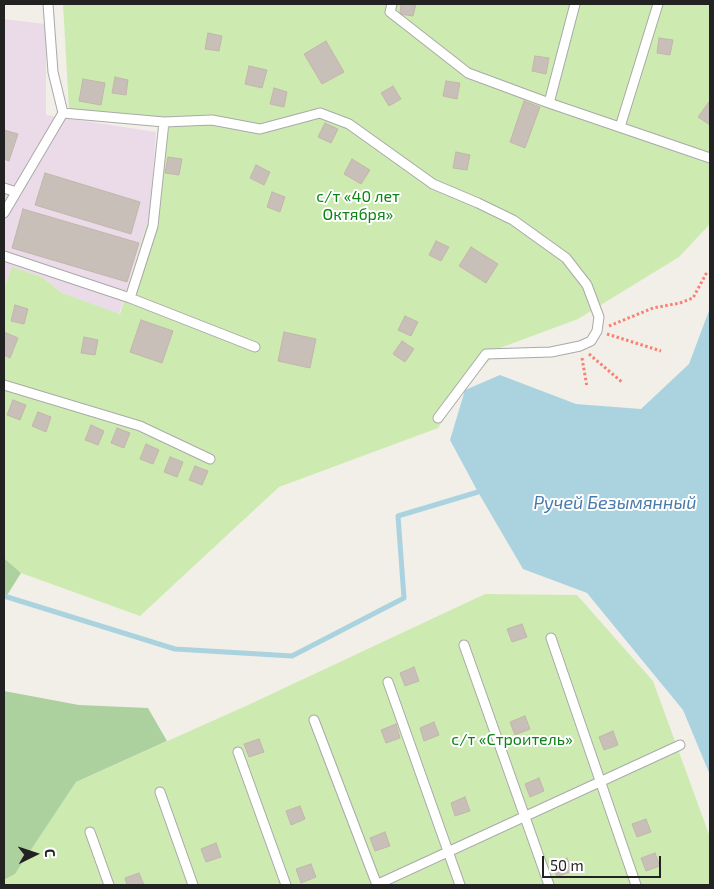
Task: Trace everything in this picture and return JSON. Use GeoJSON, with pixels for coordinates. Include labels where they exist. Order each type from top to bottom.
{"type":"FeatureCollection","features":[{"type":"Feature","properties":{"kind":"lane"},"geometry":{"type":"LineString","coordinates":[[4,213],[63,113],[53,72],[48,4]]}},
{"type":"Feature","properties":{"kind":"lane"},"geometry":{"type":"LineString","coordinates":[[392,4],[390,12],[468,73],[710,158]]}},
{"type":"Feature","properties":{"kind":"lane"},"geometry":{"type":"LineString","coordinates":[[549,103],[575,4]]}},
{"type":"Feature","properties":{"kind":"lane"},"geometry":{"type":"LineString","coordinates":[[620,126],[658,4]]}},
{"type":"Feature","properties":{"kind":"lane"},"geometry":{"type":"LineString","coordinates":[[63,113],[164,122],[212,120],[260,129],[320,113],[349,124],[433,184],[513,220],[566,258],[587,285],[599,317],[597,331],[591,341],[580,346],[551,352],[486,354],[438,418]]}},
{"type":"Feature","properties":{"kind":"lane"},"geometry":{"type":"LineString","coordinates":[[130,298],[153,226],[164,122]]}},
{"type":"Feature","properties":{"kind":"lane"},"geometry":{"type":"LineString","coordinates":[[4,188],[16,192]]}},
{"type":"Feature","properties":{"kind":"lane"},"geometry":{"type":"LineString","coordinates":[[4,256],[130,298],[255,346]]}},
{"type":"Feature","properties":{"kind":"lane"},"geometry":{"type":"LineString","coordinates":[[4,385],[140,426],[210,459]]}},
{"type":"Feature","properties":{"kind":"lane"},"geometry":{"type":"LineString","coordinates":[[551,638],[636,885]]}},
{"type":"Feature","properties":{"kind":"lane"},"geometry":{"type":"LineString","coordinates":[[464,645],[549,885]]}},
{"type":"Feature","properties":{"kind":"lane"},"geometry":{"type":"LineString","coordinates":[[388,682],[460,885]]}},
{"type":"Feature","properties":{"kind":"lane"},"geometry":{"type":"LineString","coordinates":[[314,720],[376,885],[680,745]]}},
{"type":"Feature","properties":{"kind":"lane"},"geometry":{"type":"LineString","coordinates":[[238,752],[286,885]]}},
{"type":"Feature","properties":{"kind":"lane"},"geometry":{"type":"LineString","coordinates":[[160,792],[193,885]]}},
{"type":"Feature","properties":{"kind":"lane"},"geometry":{"type":"LineString","coordinates":[[90,832],[109,885]]}},
{"type":"Feature","properties":{"kind":"path"},"geometry":{"type":"LineString","coordinates":[[597,331],[653,308],[680,303],[693,298],[707,272]]}},
{"type":"Feature","properties":{"kind":"path"},"geometry":{"type":"LineString","coordinates":[[597,331],[661,351]]}},
{"type":"Feature","properties":{"kind":"path"},"geometry":{"type":"LineString","coordinates":[[580,346],[623,383]]}},
{"type":"Feature","properties":{"kind":"path"},"geometry":{"type":"LineString","coordinates":[[580,346],[587,387]]}},
{"type":"Feature","properties":{"kind":"shaded area"},"geometry":{"type":"Polygon","coordinates":[[[4,19],[46,24],[46,115],[156,132],[150,214],[119,314],[62,293],[42,277],[12,268],[4,289],[4,19]]]}},
{"type":"Feature","properties":{"kind":"green space","name":"с/т «40 лет Октября»"},"geometry":{"type":"Polygon","coordinates":[[[63,4],[710,4],[710,224],[679,257],[578,319],[500,348],[467,385],[438,428],[279,487],[140,616],[21,573],[4,558],[4,289],[12,267],[42,277],[62,293],[120,314],[150,214],[171,120],[69,109],[63,4]]]}},
{"type":"Feature","properties":{"kind":"green space"},"geometry":{"type":"Polygon","coordinates":[[[4,558],[21,573],[4,600],[4,558]]]}},
{"type":"Feature","properties":{"kind":"green space","name":"с/т «Строитель»"},"geometry":{"type":"Polygon","coordinates":[[[485,594],[577,595],[653,681],[710,837],[710,885],[4,885],[4,880],[15,874],[76,782],[248,705],[485,594]]]}},
{"type":"Feature","properties":{"kind":"green space"},"geometry":{"type":"Polygon","coordinates":[[[4,691],[79,705],[148,708],[167,741],[76,782],[15,874],[4,880],[4,691]]]}},
{"type":"Feature","properties":{"kind":"water","name":"Ручей Безымянный"},"geometry":{"type":"Polygon","coordinates":[[[710,308],[710,775],[683,710],[587,593],[523,569],[450,440],[465,390],[500,375],[576,404],[641,409],[689,364],[710,308]]]}},
{"type":"Feature","properties":{"kind":"building"},"geometry":{"type":"Polygon","coordinates":[[[401,4],[416,4],[413,16],[400,14],[401,4]]]}},
{"type":"Feature","properties":{"kind":"building"},"geometry":{"type":"Polygon","coordinates":[[[208,33],[222,36],[219,51],[205,49],[208,33]]]}},
{"type":"Feature","properties":{"kind":"building"},"geometry":{"type":"Polygon","coordinates":[[[659,38],[673,40],[670,55],[657,53],[659,38]]]}},
{"type":"Feature","properties":{"kind":"building"},"geometry":{"type":"Polygon","coordinates":[[[326,41],[344,72],[322,84],[304,54],[326,41]]]}},
{"type":"Feature","properties":{"kind":"building"},"geometry":{"type":"Polygon","coordinates":[[[535,56],[549,58],[546,74],[532,71],[535,56]]]}},
{"type":"Feature","properties":{"kind":"building"},"geometry":{"type":"Polygon","coordinates":[[[249,66],[267,70],[262,88],[245,84],[249,66]]]}},
{"type":"Feature","properties":{"kind":"building"},"geometry":{"type":"Polygon","coordinates":[[[115,77],[128,80],[126,95],[112,93],[115,77]]]}},
{"type":"Feature","properties":{"kind":"building"},"geometry":{"type":"Polygon","coordinates":[[[83,79],[105,83],[101,105],[79,101],[83,79]]]}},
{"type":"Feature","properties":{"kind":"building"},"geometry":{"type":"Polygon","coordinates":[[[446,81],[460,83],[457,99],[443,96],[446,81]]]}},
{"type":"Feature","properties":{"kind":"building"},"geometry":{"type":"Polygon","coordinates":[[[393,86],[401,99],[389,106],[381,93],[393,86]]]}},
{"type":"Feature","properties":{"kind":"building"},"geometry":{"type":"Polygon","coordinates":[[[274,88],[287,92],[284,107],[270,104],[274,88]]]}},
{"type":"Feature","properties":{"kind":"building"},"geometry":{"type":"Polygon","coordinates":[[[524,101],[540,107],[525,148],[510,142],[524,101]]]}},
{"type":"Feature","properties":{"kind":"building"},"geometry":{"type":"Polygon","coordinates":[[[710,103],[710,125],[698,117],[710,103]]]}},
{"type":"Feature","properties":{"kind":"building"},"geometry":{"type":"Polygon","coordinates":[[[325,123],[338,129],[331,143],[318,137],[325,123]]]}},
{"type":"Feature","properties":{"kind":"building"},"geometry":{"type":"Polygon","coordinates":[[[4,130],[18,134],[9,161],[4,159],[4,130]]]}},
{"type":"Feature","properties":{"kind":"building"},"geometry":{"type":"Polygon","coordinates":[[[456,152],[470,155],[467,170],[453,168],[456,152]]]}},
{"type":"Feature","properties":{"kind":"building"},"geometry":{"type":"Polygon","coordinates":[[[168,157],[182,159],[179,175],[165,173],[168,157]]]}},
{"type":"Feature","properties":{"kind":"building"},"geometry":{"type":"Polygon","coordinates":[[[352,159],[370,170],[361,184],[344,174],[352,159]]]}},
{"type":"Feature","properties":{"kind":"building"},"geometry":{"type":"Polygon","coordinates":[[[256,165],[270,172],[264,185],[250,178],[256,165]]]}},
{"type":"Feature","properties":{"kind":"building"},"geometry":{"type":"Polygon","coordinates":[[[45,173],[140,202],[131,234],[35,205],[45,173]]]}},
{"type":"Feature","properties":{"kind":"building"},"geometry":{"type":"Polygon","coordinates":[[[272,192],[285,197],[280,212],[267,207],[272,192]]]}},
{"type":"Feature","properties":{"kind":"building"},"geometry":{"type":"Polygon","coordinates":[[[23,209],[139,243],[127,282],[12,248],[23,209]]]}},
{"type":"Feature","properties":{"kind":"building"},"geometry":{"type":"Polygon","coordinates":[[[436,241],[449,247],[441,261],[429,255],[436,241]]]}},
{"type":"Feature","properties":{"kind":"building"},"geometry":{"type":"Polygon","coordinates":[[[471,247],[498,264],[486,283],[459,266],[471,247]]]}},
{"type":"Feature","properties":{"kind":"building"},"geometry":{"type":"Polygon","coordinates":[[[15,305],[28,309],[24,324],[11,321],[15,305]]]}},
{"type":"Feature","properties":{"kind":"building"},"geometry":{"type":"Polygon","coordinates":[[[405,316],[418,322],[411,336],[398,330],[405,316]]]}},
{"type":"Feature","properties":{"kind":"building"},"geometry":{"type":"Polygon","coordinates":[[[141,320],[173,331],[162,363],[130,352],[141,320]]]}},
{"type":"Feature","properties":{"kind":"building"},"geometry":{"type":"Polygon","coordinates":[[[4,332],[18,338],[10,358],[4,355],[4,332]]]}},
{"type":"Feature","properties":{"kind":"building"},"geometry":{"type":"Polygon","coordinates":[[[284,332],[316,339],[310,368],[278,361],[284,332]]]}},
{"type":"Feature","properties":{"kind":"building"},"geometry":{"type":"Polygon","coordinates":[[[84,337],[98,340],[95,355],[81,353],[84,337]]]}},
{"type":"Feature","properties":{"kind":"building"},"geometry":{"type":"Polygon","coordinates":[[[402,341],[414,349],[405,362],[393,354],[402,341]]]}},
{"type":"Feature","properties":{"kind":"building"},"geometry":{"type":"Polygon","coordinates":[[[13,400],[26,405],[20,420],[7,415],[13,400]]]}},
{"type":"Feature","properties":{"kind":"building"},"geometry":{"type":"Polygon","coordinates":[[[38,412],[51,417],[46,432],[32,426],[38,412]]]}},
{"type":"Feature","properties":{"kind":"building"},"geometry":{"type":"Polygon","coordinates":[[[91,425],[104,431],[98,445],[85,440],[91,425]]]}},
{"type":"Feature","properties":{"kind":"building"},"geometry":{"type":"Polygon","coordinates":[[[117,428],[130,433],[124,448],[111,443],[117,428]]]}},
{"type":"Feature","properties":{"kind":"building"},"geometry":{"type":"Polygon","coordinates":[[[146,444],[159,450],[153,464],[140,459],[146,444]]]}},
{"type":"Feature","properties":{"kind":"building"},"geometry":{"type":"Polygon","coordinates":[[[170,457],[183,462],[177,477],[164,472],[170,457]]]}},
{"type":"Feature","properties":{"kind":"building"},"geometry":{"type":"Polygon","coordinates":[[[195,466],[208,471],[202,485],[189,480],[195,466]]]}},
{"type":"Feature","properties":{"kind":"building"},"geometry":{"type":"Polygon","coordinates":[[[522,624],[527,637],[512,642],[507,629],[522,624]]]}},
{"type":"Feature","properties":{"kind":"building"},"geometry":{"type":"Polygon","coordinates":[[[414,667],[419,681],[405,686],[400,673],[414,667]]]}},
{"type":"Feature","properties":{"kind":"building"},"geometry":{"type":"Polygon","coordinates":[[[525,716],[530,729],[515,735],[510,722],[525,716]]]}},
{"type":"Feature","properties":{"kind":"building"},"geometry":{"type":"Polygon","coordinates":[[[434,722],[439,735],[424,741],[420,728],[434,722]]]}},
{"type":"Feature","properties":{"kind":"building"},"geometry":{"type":"Polygon","coordinates":[[[396,724],[400,738],[386,743],[381,730],[396,724]]]}},
{"type":"Feature","properties":{"kind":"building"},"geometry":{"type":"Polygon","coordinates":[[[613,731],[618,745],[604,750],[599,737],[613,731]]]}},
{"type":"Feature","properties":{"kind":"building"},"geometry":{"type":"Polygon","coordinates":[[[259,739],[264,752],[249,757],[244,744],[259,739]]]}},
{"type":"Feature","properties":{"kind":"building"},"geometry":{"type":"Polygon","coordinates":[[[539,778],[544,791],[530,797],[525,784],[539,778]]]}},
{"type":"Feature","properties":{"kind":"building"},"geometry":{"type":"Polygon","coordinates":[[[465,797],[470,811],[455,816],[451,803],[465,797]]]}},
{"type":"Feature","properties":{"kind":"building"},"geometry":{"type":"Polygon","coordinates":[[[300,806],[305,819],[291,825],[286,811],[300,806]]]}},
{"type":"Feature","properties":{"kind":"building"},"geometry":{"type":"Polygon","coordinates":[[[646,819],[651,832],[637,837],[632,824],[646,819]]]}},
{"type":"Feature","properties":{"kind":"building"},"geometry":{"type":"Polygon","coordinates":[[[385,832],[390,846],[375,851],[370,838],[385,832]]]}},
{"type":"Feature","properties":{"kind":"building"},"geometry":{"type":"Polygon","coordinates":[[[216,843],[221,857],[206,862],[201,849],[216,843]]]}},
{"type":"Feature","properties":{"kind":"building"},"geometry":{"type":"Polygon","coordinates":[[[655,853],[660,866],[646,871],[641,858],[655,853]]]}},
{"type":"Feature","properties":{"kind":"building"},"geometry":{"type":"Polygon","coordinates":[[[567,858],[572,871],[557,877],[552,864],[567,858]]]}},
{"type":"Feature","properties":{"kind":"building"},"geometry":{"type":"Polygon","coordinates":[[[311,864],[316,877],[301,883],[296,869],[311,864]]]}},
{"type":"Feature","properties":{"kind":"building"},"geometry":{"type":"Polygon","coordinates":[[[139,873],[144,885],[127,885],[125,878],[139,873]]]}},
{"type":"Feature","properties":{"kind":"waterway"},"geometry":{"type":"LineString","coordinates":[[4,596],[175,649],[292,656],[404,598],[398,516],[478,492]]}}]}
